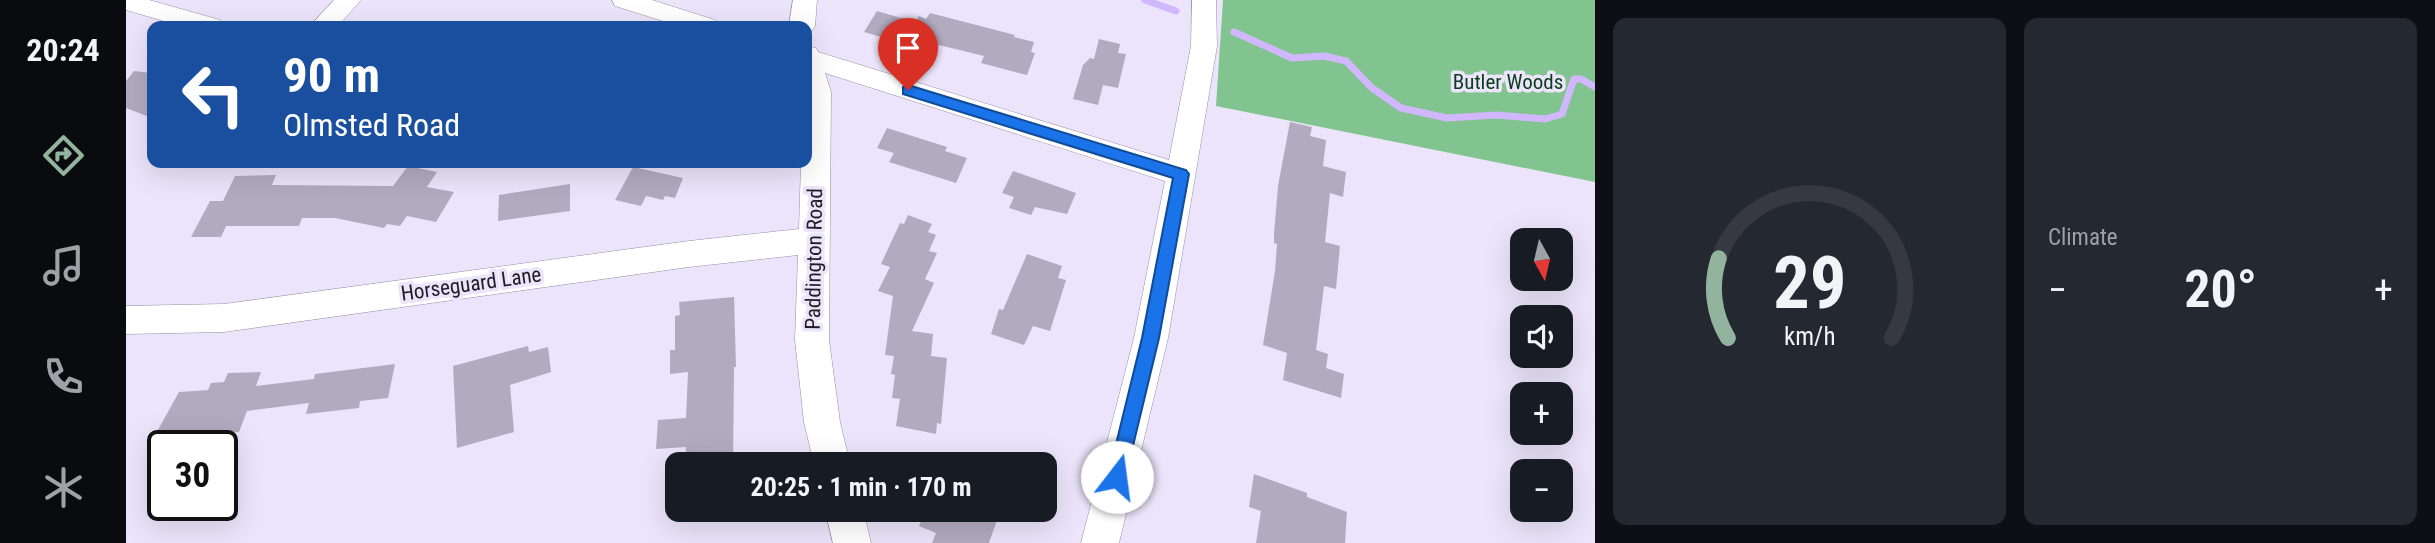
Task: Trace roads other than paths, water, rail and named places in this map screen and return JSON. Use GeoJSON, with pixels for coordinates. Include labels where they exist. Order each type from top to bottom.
{"type":"FeatureCollection","features":[{"type":"Feature","properties":{"kind":"street"},"geometry":{"type":"LineString","coordinates":[[328,21],[349,0]]}},
{"type":"Feature","properties":{"kind":"street"},"geometry":{"type":"LineString","coordinates":[[624,0],[690,21]]}},
{"type":"Feature","properties":{"kind":"street"},"geometry":{"type":"LineString","coordinates":[[803,21],[805,0]]}},
{"type":"Feature","properties":{"kind":"street"},"geometry":{"type":"LineString","coordinates":[[1100,543],[1151,338],[1203,46],[1204,0]]}},
{"type":"Feature","properties":{"kind":"street"},"geometry":{"type":"LineString","coordinates":[[126,2],[193,21]]}},
{"type":"Feature","properties":{"kind":"street"},"geometry":{"type":"LineString","coordinates":[[812,59],[1181,174]]}},
{"type":"Feature","properties":{"kind":"street","name":"Paddington Road"},"geometry":{"type":"LineString","coordinates":[[812,74],[817,92],[812,340],[822,422],[829,452]]}},
{"type":"Feature","properties":{"kind":"street","name":"Horseguard Lane"},"geometry":{"type":"LineString","coordinates":[[126,320],[224,318],[689,254],[816,240]]}},
{"type":"Feature","properties":{"kind":"street"},"geometry":{"type":"LineString","coordinates":[[847,522],[852,543]]}},
{"type":"Feature","properties":{"kind":"waterway"},"geometry":{"type":"LineString","coordinates":[[1145,0],[1176,11]]}},
{"type":"Feature","properties":{"kind":"waterway"},"geometry":{"type":"LineString","coordinates":[[1234,32],[1292,58],[1324,56],[1346,61],[1372,88],[1401,108],[1447,118],[1497,115],[1545,119],[1562,114],[1574,79],[1581,79],[1595,87]]}},
{"type":"Feature","properties":{"kind":"park label","name":"Butler Woods"},"geometry":{"type":"Point","coordinates":[1508,82]}}]}
